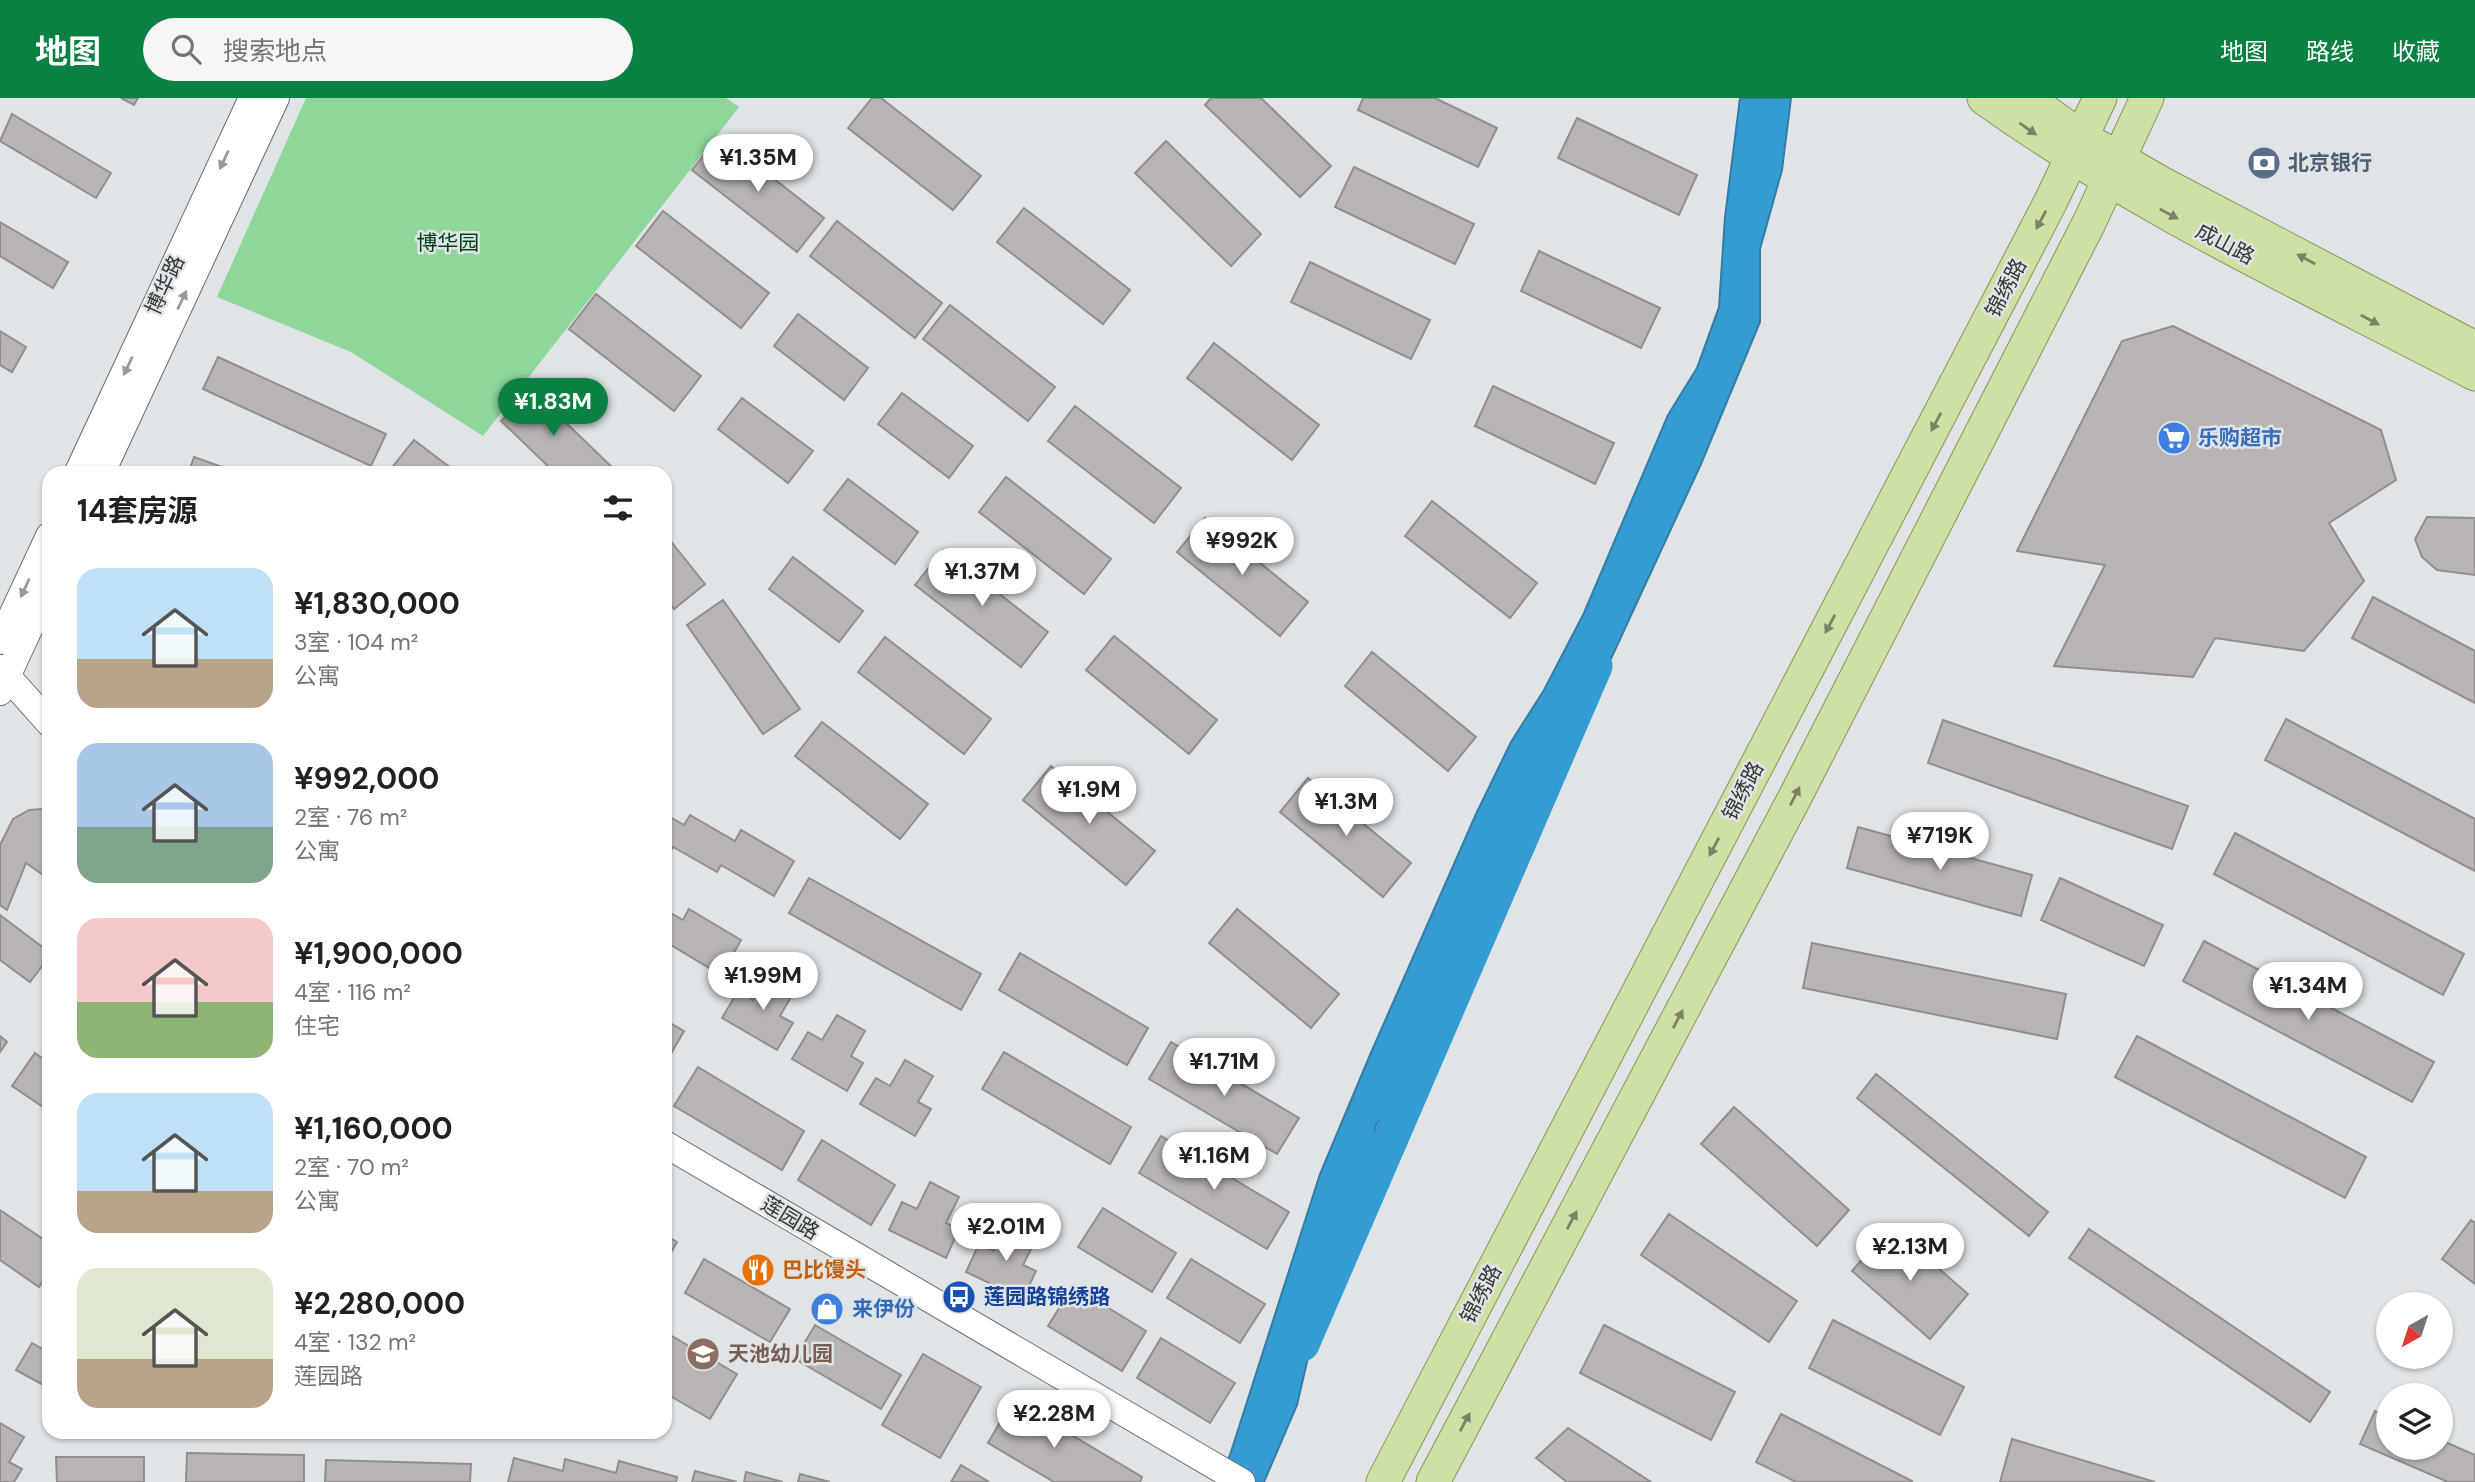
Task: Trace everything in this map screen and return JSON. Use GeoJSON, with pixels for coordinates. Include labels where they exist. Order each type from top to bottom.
{"type":"FeatureCollection","features":[{"type":"Feature","properties":{"kind":"main road","name":"成山路"},"geometry":{"type":"LineString","coordinates":[[1984,98],[2475,374]]}},
{"type":"Feature","properties":{"kind":"main road","name":"成山路"},"geometry":{"type":"LineString","coordinates":[[2026,98],[2077,149]]}},
{"type":"Feature","properties":{"kind":"main road","name":"锦绣路"},"geometry":{"type":"LineString","coordinates":[[1383,1482],[2077,149],[2101,98]]}},
{"type":"Feature","properties":{"kind":"main road","name":"锦绣路"},"geometry":{"type":"LineString","coordinates":[[1433,1482],[1788,811],[2114,170],[2147,98]]}},
{"type":"Feature","properties":{"kind":"main road","name":"成山路"},"geometry":{"type":"LineString","coordinates":[[2114,170],[2475,348]]}},
{"type":"Feature","properties":{"kind":"street","name":"博华路"},"geometry":{"type":"LineString","coordinates":[[81,466],[253,98]]}},
{"type":"Feature","properties":{"kind":"street","name":"博华路"},"geometry":{"type":"LineString","coordinates":[[105,466],[276,98]]}},
{"type":"Feature","properties":{"kind":"street"},"geometry":{"type":"LineString","coordinates":[[0,641],[42,551]]}},
{"type":"Feature","properties":{"kind":"street"},"geometry":{"type":"LineString","coordinates":[[42,600],[2,679],[42,716]]}},
{"type":"Feature","properties":{"kind":"street","name":"莲园路"},"geometry":{"type":"LineString","coordinates":[[672,1148],[1242,1482]]}},
{"type":"Feature","properties":{"kind":"green space","name":"博华园"},"geometry":{"type":"Polygon","coordinates":[[[306,98],[726,98],[739,107],[483,436],[351,352],[217,297],[306,98]]]}},
{"type":"Feature","properties":{"kind":"water"},"geometry":{"type":"Polygon","coordinates":[[[1740,98],[1791,98],[1782,170],[1760,249],[1760,322],[1701,464],[1603,676],[1578,705],[1418,1076],[1376,1125],[1361,1209],[1321,1302],[1297,1405],[1264,1482],[1217,1482],[1230,1455],[1320,1174],[1370,1055],[1476,814],[1511,742],[1544,690],[1584,613],[1668,415],[1697,368],[1719,307],[1725,217],[1740,98]]]}},
{"type":"Feature","properties":{"kind":"building"},"geometry":{"type":"Polygon","coordinates":[[[121,98],[138,98],[134,105],[121,98]]]}},
{"type":"Feature","properties":{"kind":"building"},"geometry":{"type":"Polygon","coordinates":[[[872,98],[881,98],[981,176],[953,210],[848,128],[872,98]]]}},
{"type":"Feature","properties":{"kind":"building"},"geometry":{"type":"Polygon","coordinates":[[[1211,98],[1261,98],[1331,166],[1300,197],[1205,105],[1211,98]]]}},
{"type":"Feature","properties":{"kind":"building"},"geometry":{"type":"Polygon","coordinates":[[[1363,98],[1435,98],[1497,128],[1478,167],[1358,110],[1363,98]]]}},
{"type":"Feature","properties":{"kind":"building"},"geometry":{"type":"Polygon","coordinates":[[[12,114],[111,173],[96,198],[0,141],[12,114]]]}},
{"type":"Feature","properties":{"kind":"building"},"geometry":{"type":"Polygon","coordinates":[[[1577,118],[1697,175],[1679,215],[1558,158],[1577,118]]]}},
{"type":"Feature","properties":{"kind":"building"},"geometry":{"type":"Polygon","coordinates":[[[719,136],[824,218],[797,252],[692,170],[719,136]]]}},
{"type":"Feature","properties":{"kind":"building"},"geometry":{"type":"Polygon","coordinates":[[[1166,141],[1261,234],[1231,266],[1135,173],[1166,141]]]}},
{"type":"Feature","properties":{"kind":"building"},"geometry":{"type":"Polygon","coordinates":[[[1354,167],[1474,224],[1455,264],[1335,207],[1354,167]]]}},
{"type":"Feature","properties":{"kind":"building"},"geometry":{"type":"Polygon","coordinates":[[[1024,208],[1130,290],[1103,324],[997,242],[1024,208]]]}},
{"type":"Feature","properties":{"kind":"building"},"geometry":{"type":"Polygon","coordinates":[[[663,211],[769,293],[741,328],[636,246],[663,211]]]}},
{"type":"Feature","properties":{"kind":"building"},"geometry":{"type":"Polygon","coordinates":[[[837,221],[942,303],[915,338],[810,256],[837,221]]]}},
{"type":"Feature","properties":{"kind":"building"},"geometry":{"type":"Polygon","coordinates":[[[0,222],[68,262],[53,288],[0,256],[0,222]]]}},
{"type":"Feature","properties":{"kind":"building"},"geometry":{"type":"Polygon","coordinates":[[[1539,251],[1660,308],[1641,348],[1521,291],[1539,251]]]}},
{"type":"Feature","properties":{"kind":"building"},"geometry":{"type":"Polygon","coordinates":[[[1310,262],[1430,320],[1411,359],[1291,302],[1310,262]]]}},
{"type":"Feature","properties":{"kind":"building"},"geometry":{"type":"Polygon","coordinates":[[[596,294],[701,376],[674,411],[569,329],[596,294]]]}},
{"type":"Feature","properties":{"kind":"building"},"geometry":{"type":"Polygon","coordinates":[[[950,305],[1055,387],[1028,421],[923,339],[950,305]]]}},
{"type":"Feature","properties":{"kind":"building"},"geometry":{"type":"Polygon","coordinates":[[[798,314],[868,368],[844,400],[774,346],[798,314]]]}},
{"type":"Feature","properties":{"kind":"building"},"geometry":{"type":"Polygon","coordinates":[[[2173,326],[2381,430],[2396,480],[2329,523],[2364,581],[2304,651],[2215,638],[2193,677],[2054,666],[2105,565],[2017,551],[2122,341],[2173,326]]]}},
{"type":"Feature","properties":{"kind":"building"},"geometry":{"type":"Polygon","coordinates":[[[0,331],[26,347],[12,372],[0,365],[0,331]]]}},
{"type":"Feature","properties":{"kind":"building"},"geometry":{"type":"Polygon","coordinates":[[[1214,343],[1319,425],[1292,460],[1187,378],[1214,343]]]}},
{"type":"Feature","properties":{"kind":"building"},"geometry":{"type":"Polygon","coordinates":[[[218,357],[386,434],[371,466],[203,389],[218,357]]]}},
{"type":"Feature","properties":{"kind":"building"},"geometry":{"type":"Polygon","coordinates":[[[1493,386],[1614,443],[1595,484],[1475,426],[1493,386]]]}},
{"type":"Feature","properties":{"kind":"building"},"geometry":{"type":"Polygon","coordinates":[[[532,390],[611,466],[548,466],[501,421],[532,390]]]}},
{"type":"Feature","properties":{"kind":"building"},"geometry":{"type":"Polygon","coordinates":[[[902,393],[973,446],[949,478],[878,424],[902,393]]]}},
{"type":"Feature","properties":{"kind":"building"},"geometry":{"type":"Polygon","coordinates":[[[742,398],[813,451],[788,483],[718,429],[742,398]]]}},
{"type":"Feature","properties":{"kind":"building"},"geometry":{"type":"Polygon","coordinates":[[[1075,406],[1181,488],[1154,523],[1048,441],[1075,406]]]}},
{"type":"Feature","properties":{"kind":"building"},"geometry":{"type":"Polygon","coordinates":[[[414,440],[448,466],[393,466],[414,440]]]}},
{"type":"Feature","properties":{"kind":"building"},"geometry":{"type":"Polygon","coordinates":[[[194,457],[219,466],[191,466],[194,457]]]}},
{"type":"Feature","properties":{"kind":"building"},"geometry":{"type":"Polygon","coordinates":[[[1006,477],[1111,559],[1084,594],[979,512],[1006,477]]]}},
{"type":"Feature","properties":{"kind":"building"},"geometry":{"type":"Polygon","coordinates":[[[848,479],[918,532],[895,564],[824,510],[848,479]]]}},
{"type":"Feature","properties":{"kind":"building"},"geometry":{"type":"Polygon","coordinates":[[[1432,501],[1537,583],[1510,618],[1405,536],[1432,501]]]}},
{"type":"Feature","properties":{"kind":"building"},"geometry":{"type":"Polygon","coordinates":[[[2427,517],[2475,518],[2475,575],[2437,570],[2422,557],[2415,539],[2427,517]]]}},
{"type":"Feature","properties":{"kind":"building"},"geometry":{"type":"Polygon","coordinates":[[[1205,518],[1308,602],[1280,636],[1177,552],[1205,518]]]}},
{"type":"Feature","properties":{"kind":"building"},"geometry":{"type":"Polygon","coordinates":[[[672,543],[705,584],[674,609],[672,606],[672,543]]]}},
{"type":"Feature","properties":{"kind":"building"},"geometry":{"type":"Polygon","coordinates":[[[943,550],[1048,632],[1021,667],[915,585],[943,550]]]}},
{"type":"Feature","properties":{"kind":"building"},"geometry":{"type":"Polygon","coordinates":[[[793,557],[863,611],[839,642],[769,589],[793,557]]]}},
{"type":"Feature","properties":{"kind":"building"},"geometry":{"type":"Polygon","coordinates":[[[2373,597],[2475,651],[2475,703],[2352,638],[2373,597]]]}},
{"type":"Feature","properties":{"kind":"building"},"geometry":{"type":"Polygon","coordinates":[[[723,600],[800,709],[763,734],[687,625],[723,600]]]}},
{"type":"Feature","properties":{"kind":"building"},"geometry":{"type":"Polygon","coordinates":[[[1114,636],[1217,720],[1189,754],[1086,670],[1114,636]]]}},
{"type":"Feature","properties":{"kind":"building"},"geometry":{"type":"Polygon","coordinates":[[[885,637],[991,719],[964,754],[858,672],[885,637]]]}},
{"type":"Feature","properties":{"kind":"building"},"geometry":{"type":"Polygon","coordinates":[[[1372,652],[1476,737],[1448,771],[1345,686],[1372,652]]]}},
{"type":"Feature","properties":{"kind":"building"},"geometry":{"type":"Polygon","coordinates":[[[2286,719],[2475,819],[2475,871],[2265,760],[2286,719]]]}},
{"type":"Feature","properties":{"kind":"building"},"geometry":{"type":"Polygon","coordinates":[[[1943,720],[2188,806],[2172,849],[1928,763],[1943,720]]]}},
{"type":"Feature","properties":{"kind":"building"},"geometry":{"type":"Polygon","coordinates":[[[822,722],[928,804],[900,839],[795,756],[822,722]]]}},
{"type":"Feature","properties":{"kind":"building"},"geometry":{"type":"Polygon","coordinates":[[[1051,766],[1155,851],[1126,885],[1023,800],[1051,766]]]}},
{"type":"Feature","properties":{"kind":"building"},"geometry":{"type":"Polygon","coordinates":[[[1308,778],[1411,863],[1383,897],[1280,812],[1308,778]]]}},
{"type":"Feature","properties":{"kind":"building"},"geometry":{"type":"Polygon","coordinates":[[[29,810],[42,810],[42,874],[26,863],[7,910],[0,905],[0,845],[13,819],[29,810]]]}},
{"type":"Feature","properties":{"kind":"building"},"geometry":{"type":"Polygon","coordinates":[[[690,815],[735,841],[741,830],[794,861],[774,896],[721,865],[717,872],[673,847],[672,818],[684,825],[690,815]]]}},
{"type":"Feature","properties":{"kind":"building"},"geometry":{"type":"Polygon","coordinates":[[[1858,827],[2032,875],[2021,916],[1847,868],[1858,827]]]}},
{"type":"Feature","properties":{"kind":"building"},"geometry":{"type":"Polygon","coordinates":[[[2235,833],[2464,954],[2443,995],[2214,874],[2235,833]]]}},
{"type":"Feature","properties":{"kind":"building"},"geometry":{"type":"Polygon","coordinates":[[[809,878],[981,974],[961,1010],[789,913],[809,878]]]}},
{"type":"Feature","properties":{"kind":"building"},"geometry":{"type":"Polygon","coordinates":[[[2060,878],[2163,925],[2144,966],[2041,920],[2060,878]]]}},
{"type":"Feature","properties":{"kind":"building"},"geometry":{"type":"Polygon","coordinates":[[[689,909],[741,940],[721,975],[672,946],[672,914],[683,920],[689,909]]]}},
{"type":"Feature","properties":{"kind":"building"},"geometry":{"type":"Polygon","coordinates":[[[1237,909],[1339,994],[1311,1028],[1209,943],[1237,909]]]}},
{"type":"Feature","properties":{"kind":"building"},"geometry":{"type":"Polygon","coordinates":[[[0,915],[42,947],[42,966],[30,982],[0,960],[0,915]]]}},
{"type":"Feature","properties":{"kind":"building"},"geometry":{"type":"Polygon","coordinates":[[[2204,941],[2434,1062],[2412,1102],[2183,981],[2204,941]]]}},
{"type":"Feature","properties":{"kind":"building"},"geometry":{"type":"Polygon","coordinates":[[[1812,943],[2066,994],[2057,1039],[1803,988],[1812,943]]]}},
{"type":"Feature","properties":{"kind":"building"},"geometry":{"type":"Polygon","coordinates":[[[1020,953],[1148,1028],[1127,1065],[999,990],[1020,953]]]}},
{"type":"Feature","properties":{"kind":"building"},"geometry":{"type":"Polygon","coordinates":[[[767,974],[795,990],[780,1016],[793,1023],[777,1050],[722,1018],[738,991],[753,1000],[767,974]]]}},
{"type":"Feature","properties":{"kind":"building"},"geometry":{"type":"Polygon","coordinates":[[[837,1015],[865,1031],[851,1056],[863,1063],[847,1091],[792,1059],[808,1032],[822,1040],[837,1015]]]}},
{"type":"Feature","properties":{"kind":"building"},"geometry":{"type":"Polygon","coordinates":[[[672,1024],[684,1031],[672,1052],[672,1024]]]}},
{"type":"Feature","properties":{"kind":"building"},"geometry":{"type":"Polygon","coordinates":[[[0,1036],[7,1042],[0,1052],[0,1036]]]}},
{"type":"Feature","properties":{"kind":"building"},"geometry":{"type":"Polygon","coordinates":[[[2137,1036],[2366,1157],[2345,1198],[2115,1077],[2137,1036]]]}},
{"type":"Feature","properties":{"kind":"building"},"geometry":{"type":"Polygon","coordinates":[[[1171,1042],[1299,1118],[1277,1154],[1149,1079],[1171,1042]]]}},
{"type":"Feature","properties":{"kind":"building"},"geometry":{"type":"Polygon","coordinates":[[[1004,1052],[1131,1127],[1110,1164],[982,1089],[1004,1052]]]}},
{"type":"Feature","properties":{"kind":"building"},"geometry":{"type":"Polygon","coordinates":[[[35,1053],[42,1058],[42,1106],[12,1086],[35,1053]]]}},
{"type":"Feature","properties":{"kind":"building"},"geometry":{"type":"Polygon","coordinates":[[[905,1060],[933,1076],[918,1102],[931,1109],[915,1136],[860,1104],[876,1078],[890,1086],[905,1060]]]}},
{"type":"Feature","properties":{"kind":"building"},"geometry":{"type":"Polygon","coordinates":[[[698,1067],[804,1131],[782,1170],[674,1106],[698,1067]]]}},
{"type":"Feature","properties":{"kind":"building"},"geometry":{"type":"Polygon","coordinates":[[[1876,1074],[2048,1212],[2029,1236],[1857,1098],[1876,1074]]]}},
{"type":"Feature","properties":{"kind":"building"},"geometry":{"type":"Polygon","coordinates":[[[1734,1107],[1849,1210],[1817,1246],[1701,1144],[1734,1107]]]}},
{"type":"Feature","properties":{"kind":"building"},"geometry":{"type":"Polygon","coordinates":[[[1161,1136],[1289,1212],[1267,1249],[1139,1173],[1161,1136]]]}},
{"type":"Feature","properties":{"kind":"building"},"geometry":{"type":"Polygon","coordinates":[[[822,1140],[895,1185],[871,1225],[798,1180],[822,1140]]]}},
{"type":"Feature","properties":{"kind":"building"},"geometry":{"type":"Polygon","coordinates":[[[930,1182],[959,1197],[946,1223],[959,1229],[946,1258],[889,1230],[902,1202],[917,1209],[930,1182]]]}},
{"type":"Feature","properties":{"kind":"building"},"geometry":{"type":"Polygon","coordinates":[[[1103,1208],[1176,1253],[1152,1292],[1078,1247],[1103,1208]]]}},
{"type":"Feature","properties":{"kind":"building"},"geometry":{"type":"Polygon","coordinates":[[[0,1210],[42,1238],[42,1282],[39,1287],[0,1260],[0,1210]]]}},
{"type":"Feature","properties":{"kind":"building"},"geometry":{"type":"Polygon","coordinates":[[[1669,1214],[1797,1301],[1769,1342],[1641,1255],[1669,1214]]]}},
{"type":"Feature","properties":{"kind":"building"},"geometry":{"type":"Polygon","coordinates":[[[2471,1220],[2475,1223],[2475,1284],[2442,1259],[2471,1220]]]}},
{"type":"Feature","properties":{"kind":"building"},"geometry":{"type":"Polygon","coordinates":[[[1007,1225],[1036,1239],[1023,1265],[1036,1271],[1023,1299],[966,1272],[979,1244],[994,1251],[1007,1225]]]}},
{"type":"Feature","properties":{"kind":"building"},"geometry":{"type":"Polygon","coordinates":[[[1891,1227],[1968,1294],[1930,1339],[1852,1271],[1891,1227]]]}},
{"type":"Feature","properties":{"kind":"building"},"geometry":{"type":"Polygon","coordinates":[[[2089,1229],[2330,1392],[2310,1422],[2069,1258],[2089,1229]]]}},
{"type":"Feature","properties":{"kind":"building"},"geometry":{"type":"Polygon","coordinates":[[[704,1259],[790,1309],[770,1342],[685,1293],[704,1259]]]}},
{"type":"Feature","properties":{"kind":"building"},"geometry":{"type":"Polygon","coordinates":[[[1191,1259],[1265,1304],[1240,1343],[1167,1298],[1191,1259]]]}},
{"type":"Feature","properties":{"kind":"building"},"geometry":{"type":"Polygon","coordinates":[[[1073,1286],[1146,1331],[1122,1371],[1048,1326],[1073,1286]]]}},
{"type":"Feature","properties":{"kind":"building"},"geometry":{"type":"Polygon","coordinates":[[[1833,1320],[1964,1387],[1940,1435],[1809,1368],[1833,1320]]]}},
{"type":"Feature","properties":{"kind":"building"},"geometry":{"type":"Polygon","coordinates":[[[815,1325],[901,1375],[881,1409],[795,1359],[815,1325]]]}},
{"type":"Feature","properties":{"kind":"building"},"geometry":{"type":"Polygon","coordinates":[[[1604,1325],[1735,1392],[1711,1440],[1580,1373],[1604,1325]]]}},
{"type":"Feature","properties":{"kind":"building"},"geometry":{"type":"Polygon","coordinates":[[[672,1336],[737,1374],[710,1419],[672,1397],[672,1336]]]}},
{"type":"Feature","properties":{"kind":"building"},"geometry":{"type":"Polygon","coordinates":[[[1161,1338],[1235,1383],[1210,1423],[1137,1378],[1161,1338]]]}},
{"type":"Feature","properties":{"kind":"building"},"geometry":{"type":"Polygon","coordinates":[[[32,1343],[42,1349],[42,1384],[16,1370],[32,1343]]]}},
{"type":"Feature","properties":{"kind":"building"},"geometry":{"type":"Polygon","coordinates":[[[923,1354],[981,1387],[940,1458],[882,1425],[923,1354]]]}},
{"type":"Feature","properties":{"kind":"building"},"geometry":{"type":"Polygon","coordinates":[[[1013,1400],[1142,1477],[1140,1482],[1054,1482],[988,1443],[1013,1400]]]}},
{"type":"Feature","properties":{"kind":"building"},"geometry":{"type":"Polygon","coordinates":[[[2375,1411],[2376,1411],[2376,1451],[2360,1444],[2375,1411]]]}},
{"type":"Feature","properties":{"kind":"building"},"geometry":{"type":"Polygon","coordinates":[[[1781,1414],[1912,1481],[1796,1482],[1756,1462],[1781,1414]]]}},
{"type":"Feature","properties":{"kind":"building"},"geometry":{"type":"Polygon","coordinates":[[[0,1423],[24,1437],[9,1462],[22,1469],[14,1482],[0,1482],[0,1423]]]}},
{"type":"Feature","properties":{"kind":"building"},"geometry":{"type":"Polygon","coordinates":[[[1568,1428],[1651,1482],[1567,1482],[1536,1458],[1568,1428]]]}},
{"type":"Feature","properties":{"kind":"building"},"geometry":{"type":"Polygon","coordinates":[[[2012,1439],[2155,1482],[2000,1482],[2012,1439]]]}},
{"type":"Feature","properties":{"kind":"building"},"geometry":{"type":"Polygon","coordinates":[[[2453,1445],[2475,1455],[2475,1482],[2448,1482],[2397,1460],[2453,1460],[2453,1445]]]}},
{"type":"Feature","properties":{"kind":"building"},"geometry":{"type":"Polygon","coordinates":[[[187,1453],[304,1455],[304,1482],[186,1482],[187,1453]]]}},
{"type":"Feature","properties":{"kind":"building"},"geometry":{"type":"Polygon","coordinates":[[[56,1457],[144,1457],[144,1482],[57,1482],[56,1457]]]}},
{"type":"Feature","properties":{"kind":"building"},"geometry":{"type":"Polygon","coordinates":[[[514,1458],[563,1471],[565,1459],[616,1473],[619,1461],[677,1477],[676,1482],[508,1482],[514,1458]]]}},
{"type":"Feature","properties":{"kind":"building"},"geometry":{"type":"Polygon","coordinates":[[[326,1460],[471,1464],[470,1482],[325,1482],[326,1460]]]}},
{"type":"Feature","properties":{"kind":"building"},"geometry":{"type":"Polygon","coordinates":[[[961,1465],[989,1482],[951,1482],[961,1465]]]}},
{"type":"Feature","properties":{"kind":"building"},"geometry":{"type":"Polygon","coordinates":[[[695,1471],[737,1482],[692,1482],[695,1471]]]}},
{"type":"Feature","properties":{"kind":"building"},"geometry":{"type":"Polygon","coordinates":[[[746,1472],[783,1482],[744,1482],[746,1472]]]}},
{"type":"Feature","properties":{"kind":"building"},"geometry":{"type":"Polygon","coordinates":[[[800,1474],[830,1482],[798,1482],[800,1474]]]}},
{"type":"Feature","properties":{"kind":"waterway"},"geometry":{"type":"LineString","coordinates":[[1302,1344],[1595,666]]}},
{"type":"Feature","properties":{"kind":"place","name":"北京银行"},"geometry":{"type":"Point","coordinates":[2264,163]}},
{"type":"Feature","properties":{"kind":"place","name":"乐购超市"},"geometry":{"type":"Point","coordinates":[2174,438]}},
{"type":"Feature","properties":{"kind":"place","name":"巴比馒头"},"geometry":{"type":"Point","coordinates":[758,1270]}},
{"type":"Feature","properties":{"kind":"place","name":"莲园路锦绣路"},"geometry":{"type":"Point","coordinates":[959,1297]}},
{"type":"Feature","properties":{"kind":"place","name":"来伊份"},"geometry":{"type":"Point","coordinates":[827,1309]}},
{"type":"Feature","properties":{"kind":"place","name":"天池幼儿园"},"geometry":{"type":"Point","coordinates":[703,1354]}}]}
